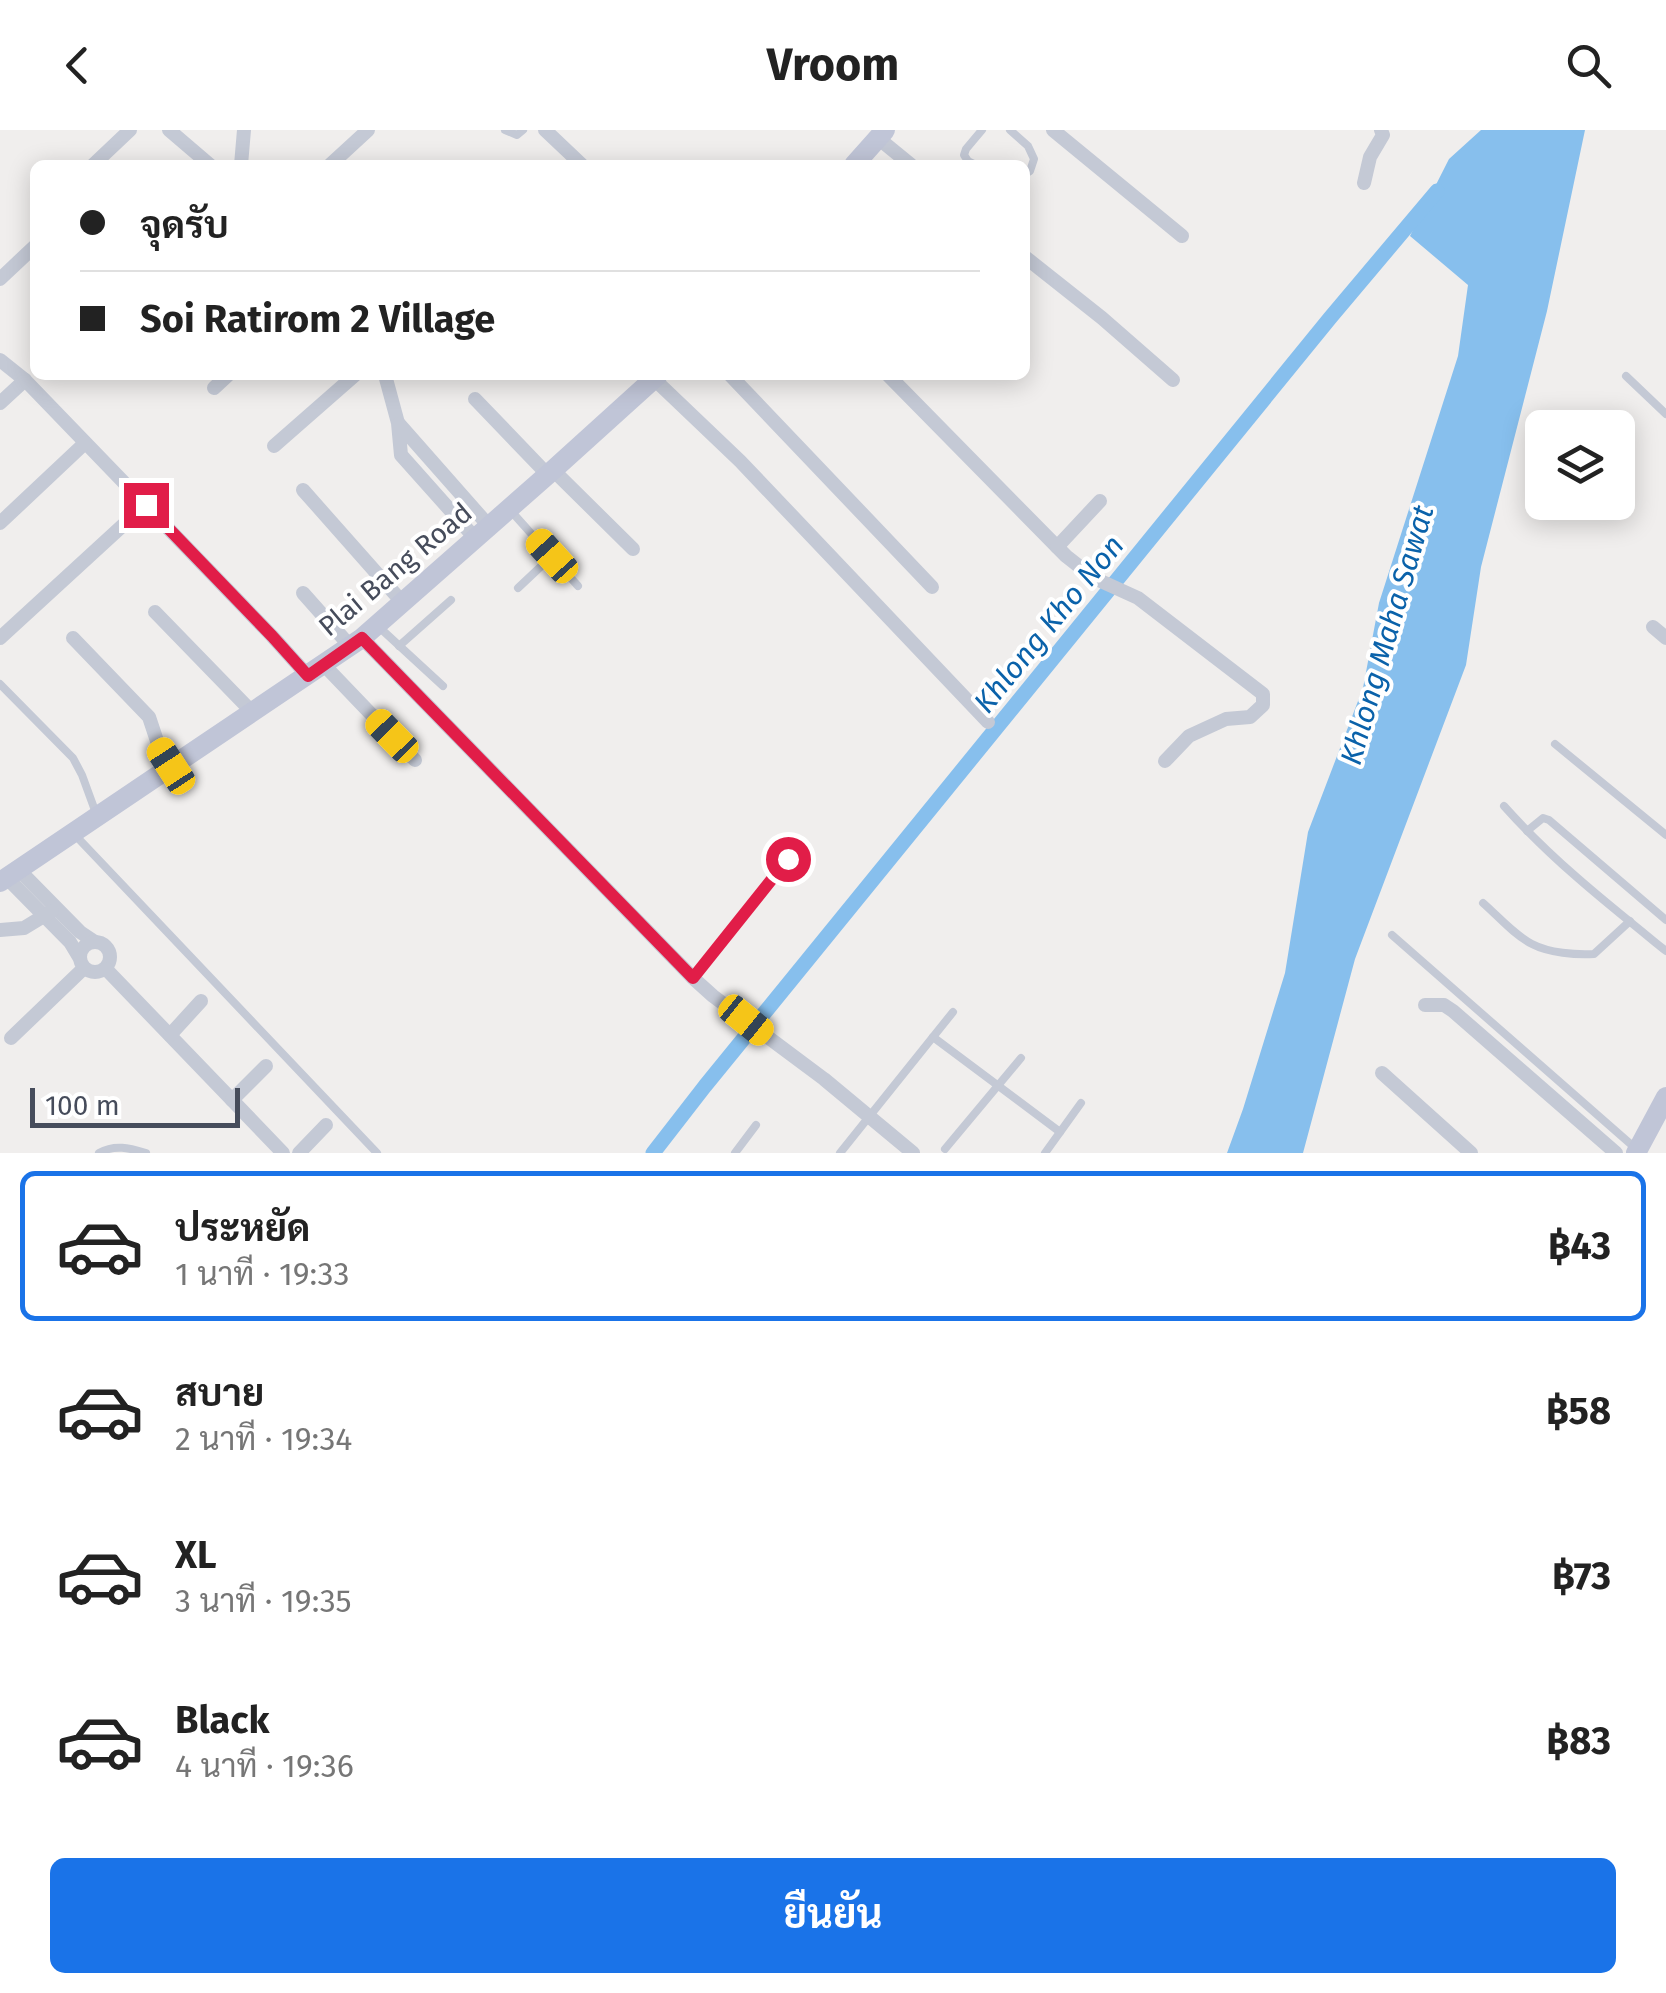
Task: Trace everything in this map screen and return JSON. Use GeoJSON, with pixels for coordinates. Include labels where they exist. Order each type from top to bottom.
{"type":"FeatureCollection","features":[{"type":"Feature","properties":{"kind":"street"},"geometry":{"type":"LineString","coordinates":[[98,160],[130,130]]}},
{"type":"Feature","properties":{"kind":"street"},"geometry":{"type":"LineString","coordinates":[[169,130],[204,160]]}},
{"type":"Feature","properties":{"kind":"street"},"geometry":{"type":"LineString","coordinates":[[241,160],[244,130]]}},
{"type":"Feature","properties":{"kind":"street"},"geometry":{"type":"LineString","coordinates":[[335,160],[368,130]]}},
{"type":"Feature","properties":{"kind":"street"},"geometry":{"type":"LineString","coordinates":[[545,130],[577,160]]}},
{"type":"Feature","properties":{"kind":"street"},"geometry":{"type":"LineString","coordinates":[[1053,130],[1182,236]]}},
{"type":"Feature","properties":{"kind":"street"},"geometry":{"type":"LineString","coordinates":[[1364,184],[1381,130]]}},
{"type":"Feature","properties":{"kind":"street"},"geometry":{"type":"LineString","coordinates":[[858,160],[881,134],[906,160]]}},
{"type":"Feature","properties":{"kind":"street"},"geometry":{"type":"LineString","coordinates":[[0,278],[30,251]]}},
{"type":"Feature","properties":{"kind":"street"},"geometry":{"type":"LineString","coordinates":[[1030,261],[1173,380]]}},
{"type":"Feature","properties":{"kind":"street"},"geometry":{"type":"LineString","coordinates":[[2,364],[25,380],[272,636],[416,760]]}},
{"type":"Feature","properties":{"kind":"street"},"geometry":{"type":"LineString","coordinates":[[0,403],[25,380]]}},
{"type":"Feature","properties":{"kind":"street"},"geometry":{"type":"LineString","coordinates":[[214,388],[223,380]]}},
{"type":"Feature","properties":{"kind":"street"},"geometry":{"type":"LineString","coordinates":[[274,446],[348,380]]}},
{"type":"Feature","properties":{"kind":"street"},"geometry":{"type":"LineString","coordinates":[[386,380],[398,424],[401,455],[482,532]]}},
{"type":"Feature","properties":{"kind":"street","name":"Plai Bang Road"},"geometry":{"type":"LineString","coordinates":[[8,876],[363,637],[653,380]]}},
{"type":"Feature","properties":{"kind":"street"},"geometry":{"type":"LineString","coordinates":[[659,380],[988,722]]}},
{"type":"Feature","properties":{"kind":"street"},"geometry":{"type":"LineString","coordinates":[[735,380],[932,587]]}},
{"type":"Feature","properties":{"kind":"street"},"geometry":{"type":"LineString","coordinates":[[893,380],[1078,566],[1104,584],[1125,590],[1264,694],[1263,705],[1250,717],[1226,719],[1189,736],[1165,761]]}},
{"type":"Feature","properties":{"kind":"street"},"geometry":{"type":"LineString","coordinates":[[475,399],[633,549]]}},
{"type":"Feature","properties":{"kind":"street"},"geometry":{"type":"LineString","coordinates":[[0,524],[86,443]]}},
{"type":"Feature","properties":{"kind":"street"},"geometry":{"type":"LineString","coordinates":[[303,490],[403,602]]}},
{"type":"Feature","properties":{"kind":"street"},"geometry":{"type":"LineString","coordinates":[[1058,547],[1100,501]]}},
{"type":"Feature","properties":{"kind":"street"},"geometry":{"type":"LineString","coordinates":[[0,638],[146,505]]}},
{"type":"Feature","properties":{"kind":"street"},"geometry":{"type":"LineString","coordinates":[[303,593],[363,637],[693,978],[912,1153]]}},
{"type":"Feature","properties":{"kind":"street"},"geometry":{"type":"LineString","coordinates":[[154,612],[253,713]]}},
{"type":"Feature","properties":{"kind":"street"},"geometry":{"type":"LineString","coordinates":[[1653,627],[1666,638]]}},
{"type":"Feature","properties":{"kind":"street"},"geometry":{"type":"LineString","coordinates":[[73,638],[143,709],[171,766]]}},
{"type":"Feature","properties":{"kind":"street"},"geometry":{"type":"LineString","coordinates":[[8,876],[51,912],[101,943],[109,952],[106,969]]}},
{"type":"Feature","properties":{"kind":"street"},"geometry":{"type":"LineString","coordinates":[[0,930],[24,928],[51,912]]}},
{"type":"Feature","properties":{"kind":"street"},"geometry":{"type":"LineString","coordinates":[[51,912],[82,963],[94,973],[106,969]]}},
{"type":"Feature","properties":{"kind":"street"},"geometry":{"type":"LineString","coordinates":[[11,1038],[82,963],[84,946],[95,942]]}},
{"type":"Feature","properties":{"kind":"street"},"geometry":{"type":"LineString","coordinates":[[106,969],[283,1153]]}},
{"type":"Feature","properties":{"kind":"street"},"geometry":{"type":"LineString","coordinates":[[170,1036],[201,1001]]}},
{"type":"Feature","properties":{"kind":"street"},"geometry":{"type":"LineString","coordinates":[[1425,1005],[1444,1005],[1454,1011],[1616,1153]]}},
{"type":"Feature","properties":{"kind":"street"},"geometry":{"type":"LineString","coordinates":[[232,1100],[266,1066]]}},
{"type":"Feature","properties":{"kind":"street"},"geometry":{"type":"LineString","coordinates":[[1382,1073],[1472,1153]]}},
{"type":"Feature","properties":{"kind":"street"},"geometry":{"type":"LineString","coordinates":[[1637,1152],[1666,1097]]}},
{"type":"Feature","properties":{"kind":"street"},"geometry":{"type":"LineString","coordinates":[[299,1153],[326,1125]]}},
{"type":"Feature","properties":{"kind":"lane"},"geometry":{"type":"LineString","coordinates":[[505,130],[517,135],[523,130]]}},
{"type":"Feature","properties":{"kind":"lane"},"geometry":{"type":"LineString","coordinates":[[967,160],[966,148],[982,130]]}},
{"type":"Feature","properties":{"kind":"lane"},"geometry":{"type":"LineString","coordinates":[[1010,130],[1028,146],[1034,159],[1030,171]]}},
{"type":"Feature","properties":{"kind":"lane"},"geometry":{"type":"LineString","coordinates":[[1626,376],[1666,414]]}},
{"type":"Feature","properties":{"kind":"lane"},"geometry":{"type":"LineString","coordinates":[[508,509],[578,586]]}},
{"type":"Feature","properties":{"kind":"lane"},"geometry":{"type":"LineString","coordinates":[[518,588],[552,556]]}},
{"type":"Feature","properties":{"kind":"lane"},"geometry":{"type":"LineString","coordinates":[[399,646],[451,600]]}},
{"type":"Feature","properties":{"kind":"lane"},"geometry":{"type":"LineString","coordinates":[[363,637],[399,646],[442,686]]}},
{"type":"Feature","properties":{"kind":"lane"},"geometry":{"type":"LineString","coordinates":[[0,684],[72,758],[97,816]]}},
{"type":"Feature","properties":{"kind":"lane"},"geometry":{"type":"LineString","coordinates":[[1555,744],[1666,834]]}},
{"type":"Feature","properties":{"kind":"lane"},"geometry":{"type":"LineString","coordinates":[[1504,806],[1584,886],[1666,951]]}},
{"type":"Feature","properties":{"kind":"lane"},"geometry":{"type":"LineString","coordinates":[[1527,832],[1543,818],[1549,820],[1666,920]]}},
{"type":"Feature","properties":{"kind":"lane"},"geometry":{"type":"LineString","coordinates":[[72,832],[376,1153]]}},
{"type":"Feature","properties":{"kind":"lane"},"geometry":{"type":"LineString","coordinates":[[693,978],[788,859]]}},
{"type":"Feature","properties":{"kind":"lane"},"geometry":{"type":"LineString","coordinates":[[1483,903],[1530,944],[1582,955],[1594,954],[1630,921]]}},
{"type":"Feature","properties":{"kind":"lane"},"geometry":{"type":"LineString","coordinates":[[1392,935],[1637,1152]]}},
{"type":"Feature","properties":{"kind":"lane"},"geometry":{"type":"LineString","coordinates":[[840,1153],[953,1012]]}},
{"type":"Feature","properties":{"kind":"lane"},"geometry":{"type":"LineString","coordinates":[[933,1037],[1060,1132]]}},
{"type":"Feature","properties":{"kind":"lane"},"geometry":{"type":"LineString","coordinates":[[945,1149],[1021,1058]]}},
{"type":"Feature","properties":{"kind":"lane"},"geometry":{"type":"LineString","coordinates":[[1045,1153],[1081,1103]]}},
{"type":"Feature","properties":{"kind":"lane"},"geometry":{"type":"LineString","coordinates":[[735,1153],[756,1125]]}},
{"type":"Feature","properties":{"kind":"lane"},"geometry":{"type":"LineString","coordinates":[[98,1153],[125,1147],[146,1153]]}},
{"type":"Feature","properties":{"kind":"water","name":"Khlong Maha Sawat"},"geometry":{"type":"Polygon","coordinates":[[[1481,130],[1585,130],[1547,311],[1481,567],[1466,665],[1355,959],[1303,1153],[1227,1153],[1285,973],[1308,832],[1363,688],[1379,603],[1458,356],[1468,285],[1410,236],[1449,159],[1481,130]]]}},
{"type":"Feature","properties":{"kind":"waterway","name":"Khlong Kho Non"},"geometry":{"type":"LineString","coordinates":[[653,1153],[1437,191]]}},
{"type":"Feature","properties":{"kind":"route"},"geometry":{"type":"LineString","coordinates":[[146,505],[308,676],[362,638],[693,978],[788,859]]}}]}
